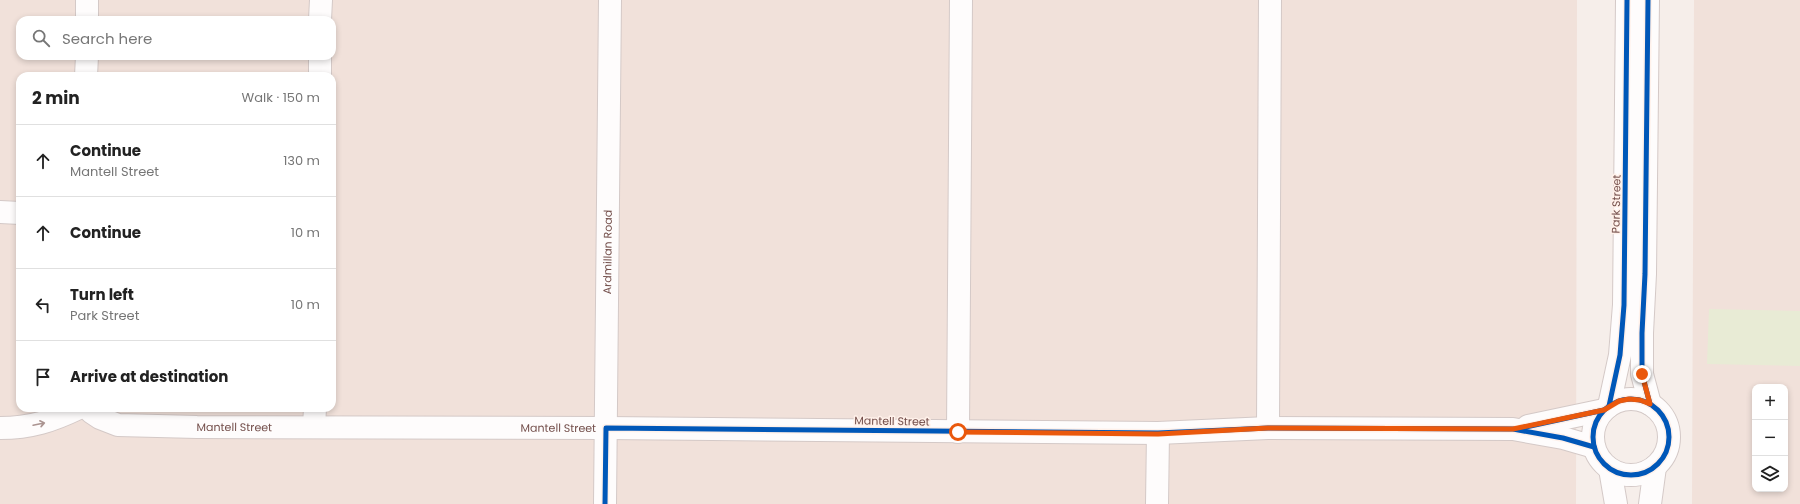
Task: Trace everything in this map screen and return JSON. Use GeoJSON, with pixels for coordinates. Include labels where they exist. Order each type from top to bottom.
{"type":"FeatureCollection","features":[{"type":"Feature","properties":{"kind":"street"},"geometry":{"type":"LineString","coordinates":[[87,0],[87,16]]}},
{"type":"Feature","properties":{"kind":"street"},"geometry":{"type":"LineString","coordinates":[[320,0],[320,16]]}},
{"type":"Feature","properties":{"kind":"street","name":"Ardmillan Road"},"geometry":{"type":"LineString","coordinates":[[605,504],[610,0]]}},
{"type":"Feature","properties":{"kind":"street"},"geometry":{"type":"LineString","coordinates":[[958,432],[961,0]]}},
{"type":"Feature","properties":{"kind":"street"},"geometry":{"type":"LineString","coordinates":[[1268,428],[1270,0]]}},
{"type":"Feature","properties":{"kind":"street","name":"Park Street"},"geometry":{"type":"LineString","coordinates":[[1606,408],[1620,355],[1624,305],[1627,0]]}},
{"type":"Feature","properties":{"kind":"street"},"geometry":{"type":"LineString","coordinates":[[1648,0],[1645,274],[1642,333],[1642,374],[1650,404]]}},
{"type":"Feature","properties":{"kind":"street"},"geometry":{"type":"LineString","coordinates":[[86,72],[87,60]]}},
{"type":"Feature","properties":{"kind":"street"},"geometry":{"type":"LineString","coordinates":[[320,60],[320,72]]}},
{"type":"Feature","properties":{"kind":"street"},"geometry":{"type":"LineString","coordinates":[[0,212],[16,213]]}},
{"type":"Feature","properties":{"kind":"street"},"geometry":{"type":"LineString","coordinates":[[1629,399],[1640,400],[1650,404],[1660,412],[1666,423],[1669,434],[1668,446],[1663,458],[1655,467],[1645,473],[1633,475],[1622,474],[1610,469],[1598,456],[1594,447],[1593,434],[1596,421],[1606,408],[1619,401],[1629,399]]}},
{"type":"Feature","properties":{"kind":"street","name":"Mantell Street"},"geometry":{"type":"LineString","coordinates":[[1513,429],[1606,408]]}},
{"type":"Feature","properties":{"kind":"street"},"geometry":{"type":"LineString","coordinates":[[0,428],[38,425],[54,420],[71,412]]}},
{"type":"Feature","properties":{"kind":"street","name":"Mantell Street"},"geometry":{"type":"LineString","coordinates":[[93,412],[100,418],[118,424],[197,427],[314,418],[606,428],[1158,434],[1268,428],[1513,429],[1564,438],[1594,447]]}},
{"type":"Feature","properties":{"kind":"street"},"geometry":{"type":"LineString","coordinates":[[1158,434],[1158,504]]}},
{"type":"Feature","properties":{"kind":"street"},"geometry":{"type":"LineString","coordinates":[[1650,504],[1655,467]]}},
{"type":"Feature","properties":{"kind":"street"},"geometry":{"type":"LineString","coordinates":[[1610,469],[1616,504]]}},
{"type":"Feature","properties":{"kind":"shaded area"},"geometry":{"type":"Polygon","coordinates":[[[0,0],[1577,0],[1576,504],[0,504],[0,0]]]}},
{"type":"Feature","properties":{"kind":"shaded area"},"geometry":{"type":"Polygon","coordinates":[[[1694,0],[1800,0],[1800,504],[1692,504],[1694,0]]]}},
{"type":"Feature","properties":{"kind":"green space"},"geometry":{"type":"Polygon","coordinates":[[[1709,309],[1800,311],[1800,366],[1707,364],[1709,309]]]}},
{"type":"Feature","properties":{"kind":"cycle path"},"geometry":{"type":"LineString","coordinates":[[1609,406],[1620,355],[1624,305],[1627,0]]}},
{"type":"Feature","properties":{"kind":"cycle path"},"geometry":{"type":"LineString","coordinates":[[1648,0],[1645,274],[1642,333],[1642,374],[1650,404]]}},
{"type":"Feature","properties":{"kind":"cycle path"},"geometry":{"type":"LineString","coordinates":[[1631,399],[1645,402],[1658,410],[1666,423],[1669,437],[1666,451],[1658,464],[1645,472],[1631,475],[1617,472],[1604,464],[1596,451],[1593,437],[1596,423],[1604,410],[1617,402],[1631,399]]}},
{"type":"Feature","properties":{"kind":"cycle path"},"geometry":{"type":"LineString","coordinates":[[1521,428],[1604,410]]}},
{"type":"Feature","properties":{"kind":"cycle path"},"geometry":{"type":"LineString","coordinates":[[605,504],[606,428],[1158,433],[1268,428],[1513,429],[1563,438],[1594,447]]}},
{"type":"Feature","properties":{"kind":"route"},"geometry":{"type":"LineString","coordinates":[[958,432],[1158,434],[1268,428],[1513,429],[1604,410],[1619,401],[1629,399],[1640,400],[1650,404],[1642,374]]}}]}
